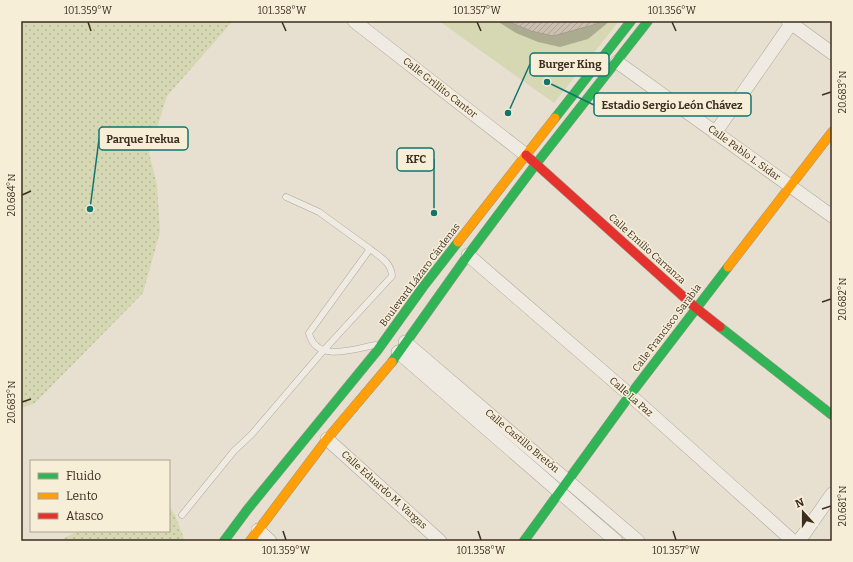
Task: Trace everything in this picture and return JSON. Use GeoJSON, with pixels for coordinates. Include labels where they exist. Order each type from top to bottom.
{"type":"FeatureCollection","features":[{"type":"Feature","properties":{"kind":"main road","name":"Boulevard Lázaro Cárdenas"},"geometry":{"type":"LineString","coordinates":[[224,541],[247,510],[382,344],[423,287],[631,21]]}},
{"type":"Feature","properties":{"kind":"main road"},"geometry":{"type":"LineString","coordinates":[[250,541],[328,439],[392,362],[468,255],[536,164],[648,21]]}},
{"type":"Feature","properties":{"kind":"main road","name":"Calle Francisco Sarabia"},"geometry":{"type":"LineString","coordinates":[[524,541],[630,395],[832,132]]}},
{"type":"Feature","properties":{"kind":"main road","name":"Calle Emilio Carranza"},"geometry":{"type":"LineString","coordinates":[[526,155],[696,308],[832,415]]}},
{"type":"Feature","properties":{"kind":"street","name":"Calle Grillito Cantor"},"geometry":{"type":"LineString","coordinates":[[354,21],[526,155]]}},
{"type":"Feature","properties":{"kind":"street"},"geometry":{"type":"LineString","coordinates":[[715,133],[790,22],[832,53]]}},
{"type":"Feature","properties":{"kind":"street","name":"Calle Pablo L. Sidar"},"geometry":{"type":"LineString","coordinates":[[617,62],[832,216]]}},
{"type":"Feature","properties":{"kind":"street","name":"Calle La Paz"},"geometry":{"type":"LineString","coordinates":[[468,255],[630,395],[793,541]]}},
{"type":"Feature","properties":{"kind":"street","name":"Calle Castillo Bretón"},"geometry":{"type":"LineString","coordinates":[[402,347],[569,481],[638,541]]}},
{"type":"Feature","properties":{"kind":"street","name":"Calle Castillo Bretón"},"geometry":{"type":"LineString","coordinates":[[402,347],[560,493],[616,541]]}},
{"type":"Feature","properties":{"kind":"street","name":"Calle Eduardo M. Vargas"},"geometry":{"type":"LineString","coordinates":[[328,439],[440,541]]}},
{"type":"Feature","properties":{"kind":"street"},"geometry":{"type":"LineString","coordinates":[[799,541],[832,494]]}},
{"type":"Feature","properties":{"kind":"street"},"geometry":{"type":"LineString","coordinates":[[258,530],[270,541]]}},
{"type":"Feature","properties":{"kind":"lane"},"geometry":{"type":"LineString","coordinates":[[182,515],[234,451],[252,434],[323,352],[392,276],[391,269],[387,262],[370,249],[319,212],[286,197]]}},
{"type":"Feature","properties":{"kind":"lane"},"geometry":{"type":"LineString","coordinates":[[370,249],[309,333],[311,342],[323,352],[342,352],[382,344]]}},
{"type":"Feature","properties":{"kind":"green space"},"geometry":{"type":"Polygon","coordinates":[[[21,21],[233,21],[167,96],[149,153],[157,185],[160,232],[143,293],[34,404],[21,408],[21,21]]]}},
{"type":"Feature","properties":{"kind":"green space"},"geometry":{"type":"Polygon","coordinates":[[[439,21],[619,21],[554,103],[439,21]]]}},
{"type":"Feature","properties":{"kind":"green space"},"geometry":{"type":"Polygon","coordinates":[[[170,508],[175,515],[184,539],[182,541],[59,541],[76,532],[170,532],[170,508]]]}},
{"type":"Feature","properties":{"kind":"building"},"geometry":{"type":"Polygon","coordinates":[[[507,21],[597,21],[597,24],[553,36],[531,31],[507,21]]]}},
{"type":"Feature","properties":{"kind":"traffic: fast"},"geometry":{"type":"LineString","coordinates":[[555,118],[631,21]]}},
{"type":"Feature","properties":{"kind":"traffic: fast"},"geometry":{"type":"LineString","coordinates":[[392,362],[468,255],[536,164],[648,21]]}},
{"type":"Feature","properties":{"kind":"traffic: fast"},"geometry":{"type":"LineString","coordinates":[[224,541],[247,510],[377,351],[423,287],[458,242]]}},
{"type":"Feature","properties":{"kind":"traffic: fast"},"geometry":{"type":"LineString","coordinates":[[524,541],[630,395],[728,267]]}},
{"type":"Feature","properties":{"kind":"traffic: fast"},"geometry":{"type":"LineString","coordinates":[[720,327],[832,415]]}},
{"type":"Feature","properties":{"kind":"traffic: slow"},"geometry":{"type":"LineString","coordinates":[[458,242],[555,118]]}},
{"type":"Feature","properties":{"kind":"traffic: slow"},"geometry":{"type":"LineString","coordinates":[[728,267],[832,132]]}},
{"type":"Feature","properties":{"kind":"traffic: slow"},"geometry":{"type":"LineString","coordinates":[[250,541],[327,439],[392,362]]}},
{"type":"Feature","properties":{"kind":"traffic: jam"},"geometry":{"type":"LineString","coordinates":[[526,155],[696,308],[720,327]]}},
{"type":"Feature","properties":{"kind":"place","name":"Estadio Sergio León Chávez"},"geometry":{"type":"Point","coordinates":[547,82]}},
{"type":"Feature","properties":{"kind":"place","name":"Burger King"},"geometry":{"type":"Point","coordinates":[508,113]}},
{"type":"Feature","properties":{"kind":"place","name":"Parque Irekua"},"geometry":{"type":"Point","coordinates":[90,209]}},
{"type":"Feature","properties":{"kind":"place","name":"KFC"},"geometry":{"type":"Point","coordinates":[434,213]}}]}
